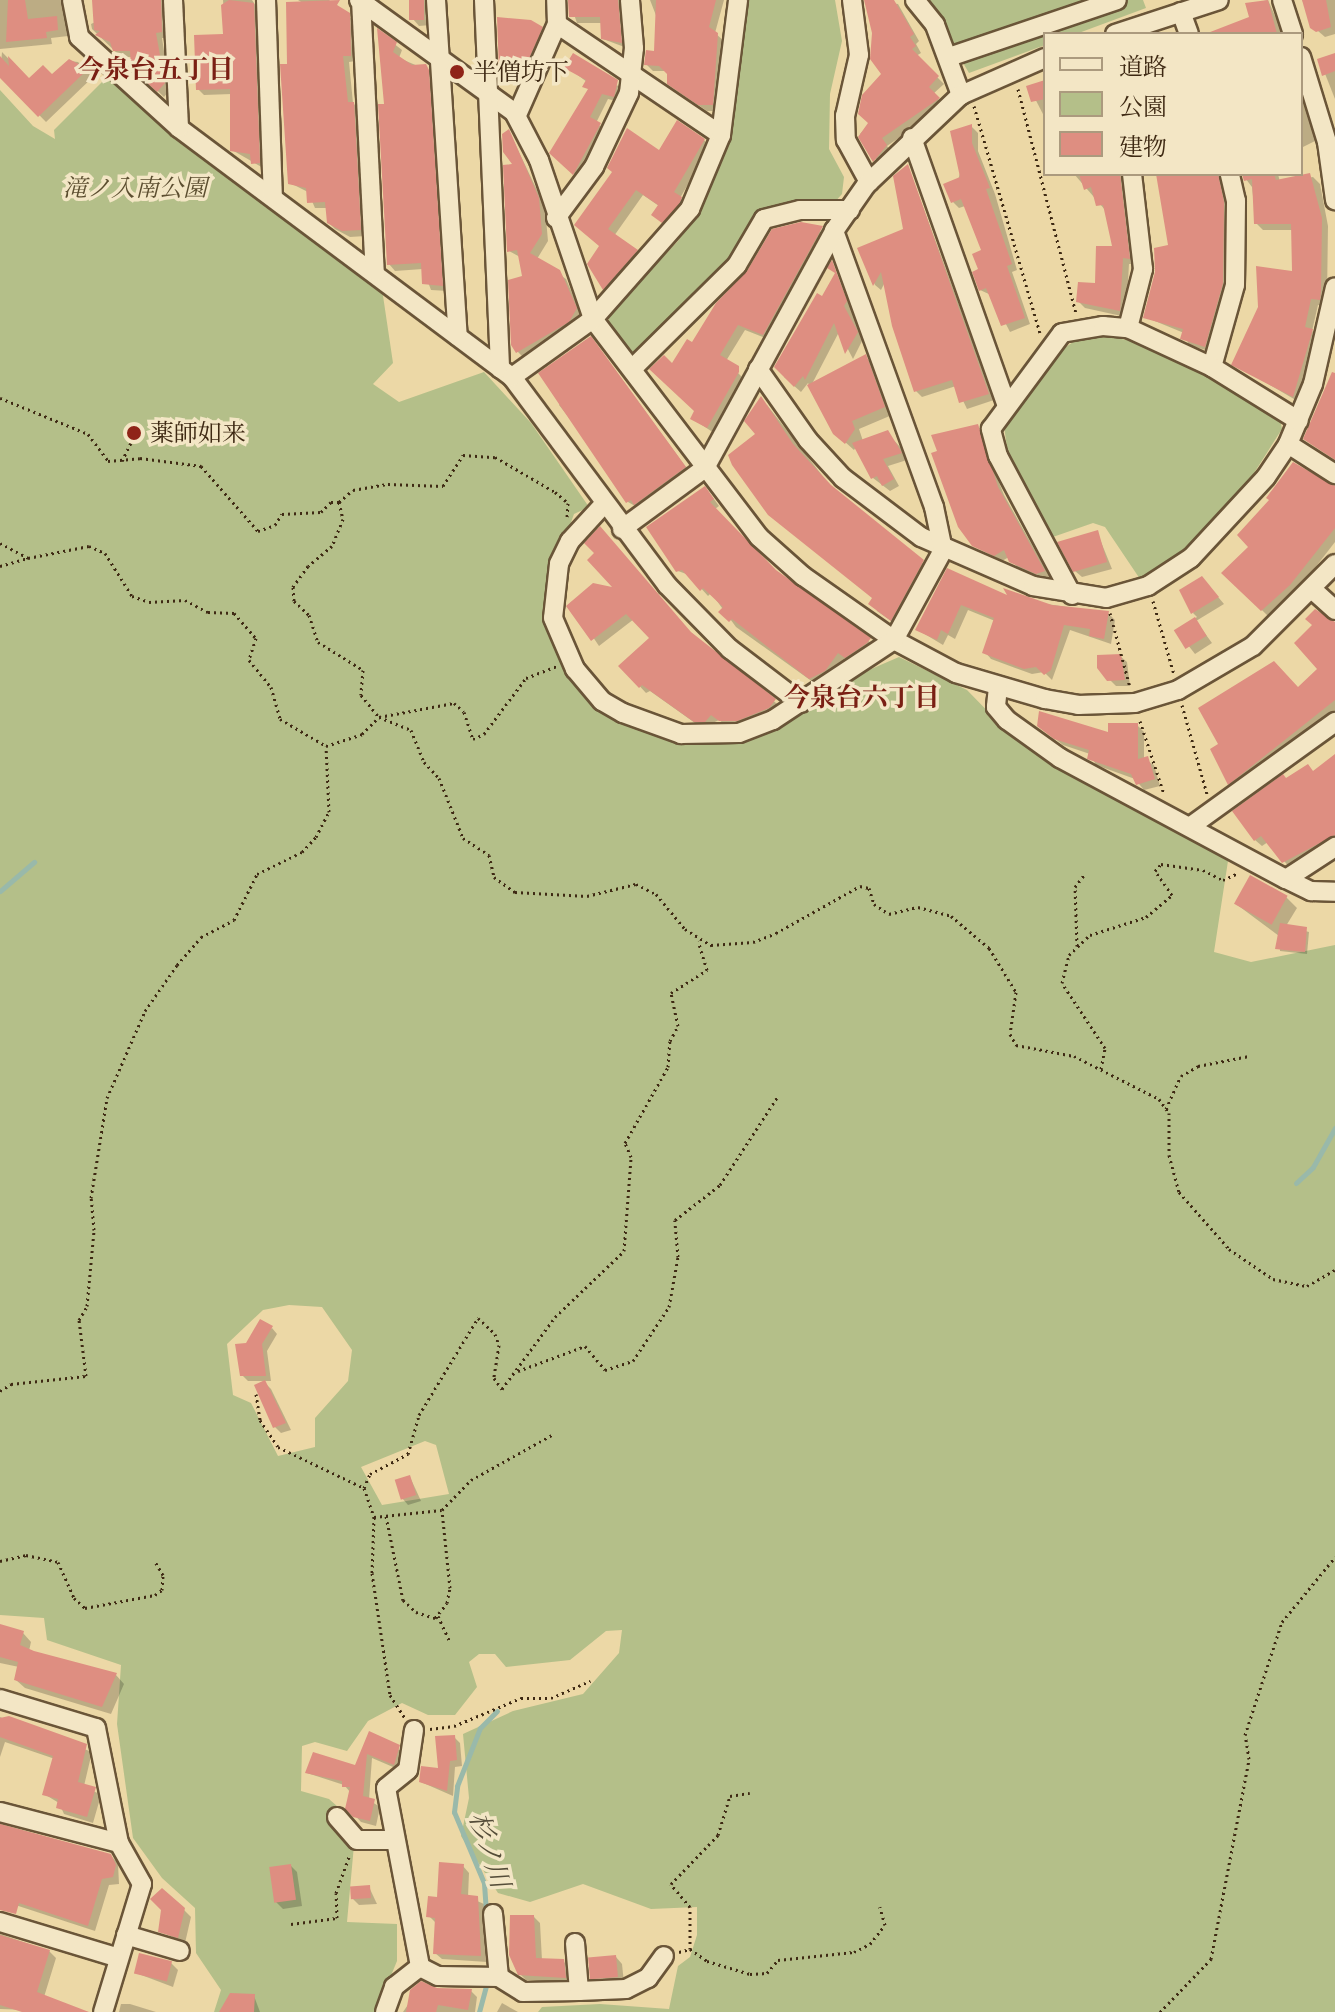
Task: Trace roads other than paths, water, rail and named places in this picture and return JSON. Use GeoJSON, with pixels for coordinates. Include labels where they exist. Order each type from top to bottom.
{"type":"FeatureCollection","features":[{"type":"Feature","properties":{"kind":"street"},"geometry":{"type":"LineString","coordinates":[[72,0],[79,37],[179,128],[506,373],[622,529],[730,649],[801,703]]}},
{"type":"Feature","properties":{"kind":"street"},"geometry":{"type":"LineString","coordinates":[[173,0],[179,128]]}},
{"type":"Feature","properties":{"kind":"street"},"geometry":{"type":"LineString","coordinates":[[266,0],[273,197]]}},
{"type":"Feature","properties":{"kind":"street"},"geometry":{"type":"LineString","coordinates":[[436,0],[458,336]]}},
{"type":"Feature","properties":{"kind":"street"},"geometry":{"type":"LineString","coordinates":[[484,0],[506,373]]}},
{"type":"Feature","properties":{"kind":"street"},"geometry":{"type":"LineString","coordinates":[[517,115],[557,24],[556,0]]}},
{"type":"Feature","properties":{"kind":"street"},"geometry":{"type":"LineString","coordinates":[[556,218],[607,144],[634,75],[630,0]]}},
{"type":"Feature","properties":{"kind":"street"},"geometry":{"type":"LineString","coordinates":[[506,373],[593,319],[690,209],[721,135],[738,0]]}},
{"type":"Feature","properties":{"kind":"street"},"geometry":{"type":"LineString","coordinates":[[852,0],[859,55],[845,116],[846,140],[869,182]]}},
{"type":"Feature","properties":{"kind":"street"},"geometry":{"type":"LineString","coordinates":[[915,0],[935,25],[966,93]]}},
{"type":"Feature","properties":{"kind":"street"},"geometry":{"type":"LineString","coordinates":[[949,57],[1117,0]]}},
{"type":"Feature","properties":{"kind":"street"},"geometry":{"type":"LineString","coordinates":[[1156,0],[1163,18]]}},
{"type":"Feature","properties":{"kind":"street"},"geometry":{"type":"LineString","coordinates":[[1121,32],[1219,0]]}},
{"type":"Feature","properties":{"kind":"street"},"geometry":{"type":"LineString","coordinates":[[1282,0],[1292,32]]}},
{"type":"Feature","properties":{"kind":"street"},"geometry":{"type":"LineString","coordinates":[[360,1],[375,272]]}},
{"type":"Feature","properties":{"kind":"street"},"geometry":{"type":"LineString","coordinates":[[360,1],[517,115],[539,160],[556,218],[593,319],[759,537],[803,576],[894,640],[956,673],[998,687],[1078,705],[1156,698],[1211,674],[1253,646],[1313,590],[1335,564]]}},
{"type":"Feature","properties":{"kind":"street"},"geometry":{"type":"LineString","coordinates":[[1181,12],[1188,32]]}},
{"type":"Feature","properties":{"kind":"street"},"geometry":{"type":"LineString","coordinates":[[557,24],[721,135]]}},
{"type":"Feature","properties":{"kind":"street"},"geometry":{"type":"LineString","coordinates":[[622,529],[705,468],[834,231],[869,182],[912,138],[966,93],[1043,59]]}},
{"type":"Feature","properties":{"kind":"street"},"geometry":{"type":"LineString","coordinates":[[1303,64],[1327,142],[1335,200]]}},
{"type":"Feature","properties":{"kind":"street"},"geometry":{"type":"LineString","coordinates":[[912,138],[1006,404]]}},
{"type":"Feature","properties":{"kind":"street"},"geometry":{"type":"LineString","coordinates":[[1128,328],[1143,269],[1132,176]]}},
{"type":"Feature","properties":{"kind":"street"},"geometry":{"type":"LineString","coordinates":[[1212,367],[1235,285],[1236,201],[1230,176]]}},
{"type":"Feature","properties":{"kind":"street"},"geometry":{"type":"LineString","coordinates":[[633,368],[737,265],[764,219],[800,210],[850,210]]}},
{"type":"Feature","properties":{"kind":"street"},"geometry":{"type":"LineString","coordinates":[[604,504],[570,541],[559,564],[552,598],[558,637],[575,669],[602,701],[623,713],[690,735],[753,729],[801,703],[894,640],[943,550],[934,507],[834,231]]}},
{"type":"Feature","properties":{"kind":"street"},"geometry":{"type":"LineString","coordinates":[[758,369],[843,478],[943,550],[1033,586],[1072,595],[1126,594],[1180,565],[1229,522],[1288,444],[1313,384],[1335,287]]}},
{"type":"Feature","properties":{"kind":"street"},"geometry":{"type":"LineString","coordinates":[[1072,595],[998,456],[991,429],[1045,350],[1062,333],[1080,328],[1128,328],[1212,367],[1299,421]]}},
{"type":"Feature","properties":{"kind":"street"},"geometry":{"type":"LineString","coordinates":[[1288,444],[1335,474]]}},
{"type":"Feature","properties":{"kind":"street"},"geometry":{"type":"LineString","coordinates":[[1313,590],[1335,610]]}},
{"type":"Feature","properties":{"kind":"street"},"geometry":{"type":"LineString","coordinates":[[998,687],[996,707],[1024,734],[1286,879],[1311,891],[1335,892]]}},
{"type":"Feature","properties":{"kind":"street"},"geometry":{"type":"LineString","coordinates":[[1191,826],[1335,722]]}},
{"type":"Feature","properties":{"kind":"street"},"geometry":{"type":"LineString","coordinates":[[1286,879],[1335,847]]}},
{"type":"Feature","properties":{"kind":"street"},"geometry":{"type":"LineString","coordinates":[[0,1699],[96,1728],[119,1843],[142,1884],[103,2012]]}},
{"type":"Feature","properties":{"kind":"street"},"geometry":{"type":"LineString","coordinates":[[414,1730],[408,1770],[386,1788],[420,1967]]}},
{"type":"Feature","properties":{"kind":"street"},"geometry":{"type":"LineString","coordinates":[[0,1812],[119,1843]]}},
{"type":"Feature","properties":{"kind":"street"},"geometry":{"type":"LineString","coordinates":[[337,1817],[357,1840],[395,1840]]}},
{"type":"Feature","properties":{"kind":"street"},"geometry":{"type":"LineString","coordinates":[[493,1914],[499,1977]]}},
{"type":"Feature","properties":{"kind":"street"},"geometry":{"type":"LineString","coordinates":[[0,1922],[119,1958]]}},
{"type":"Feature","properties":{"kind":"street"},"geometry":{"type":"LineString","coordinates":[[126,1935],[180,1951]]}},
{"type":"Feature","properties":{"kind":"street"},"geometry":{"type":"LineString","coordinates":[[575,1943],[579,1991]]}},
{"type":"Feature","properties":{"kind":"street"},"geometry":{"type":"LineString","coordinates":[[420,1967],[438,1976],[499,1977],[523,1992],[626,1989],[648,1978],[664,1956]]}},
{"type":"Feature","properties":{"kind":"street"},"geometry":{"type":"LineString","coordinates":[[385,2012],[394,1987],[420,1967]]}},
{"type":"Feature","properties":{"kind":"waterway"},"geometry":{"type":"LineString","coordinates":[[0,891],[34,862]]}},
{"type":"Feature","properties":{"kind":"waterway"},"geometry":{"type":"LineString","coordinates":[[1296,1183],[1313,1167],[1335,1128]]}},
{"type":"Feature","properties":{"kind":"waterway","name":"杉ノ川"},"geometry":{"type":"LineString","coordinates":[[486,1912],[484,1883],[454,1812],[457,1786],[480,1728],[497,1711]]}},
{"type":"Feature","properties":{"kind":"waterway","name":"杉ノ川"},"geometry":{"type":"LineString","coordinates":[[479,2012],[487,1982]]}},
{"type":"Feature","properties":{"kind":"place","name":"半僧坊下"},"geometry":{"type":"Point","coordinates":[457,72]}},
{"type":"Feature","properties":{"kind":"place","name":"薬師如来"},"geometry":{"type":"Point","coordinates":[134,433]}},
{"type":"Feature","properties":{"kind":"district","name":"今泉台五丁目"},"geometry":{"type":"Point","coordinates":[156,70]}},
{"type":"Feature","properties":{"kind":"district","name":"今泉台六丁目"},"geometry":{"type":"Point","coordinates":[862,698]}},
{"type":"Feature","properties":{"kind":"park label","name":"滝ノ入南公園"},"geometry":{"type":"Point","coordinates":[135,188]}}]}
